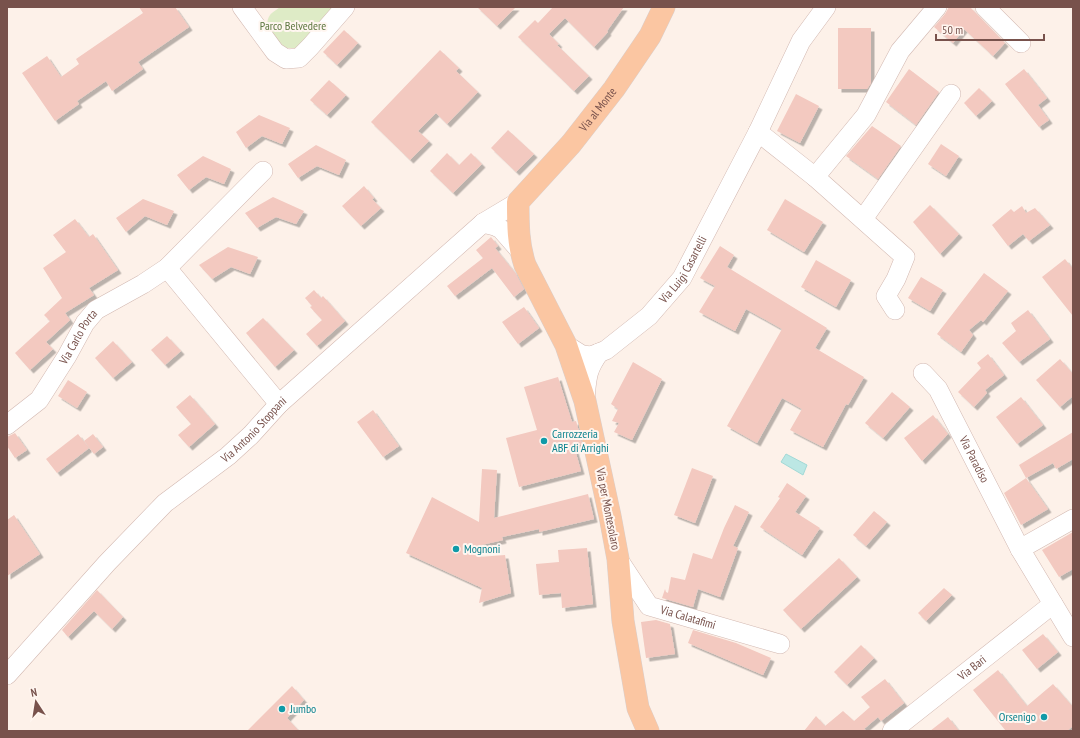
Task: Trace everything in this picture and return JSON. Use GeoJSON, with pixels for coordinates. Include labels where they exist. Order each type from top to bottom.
{"type":"FeatureCollection","features":[{"type":"Feature","properties":{"kind":"main road","name":"Via al Monte"},"geometry":{"type":"LineString","coordinates":[[518,202],[571,144],[614,89],[650,36],[664,7]]}},
{"type":"Feature","properties":{"kind":"main road","name":"Via per Montesolaro"},"geometry":{"type":"LineString","coordinates":[[518,202],[518,229],[521,252],[566,345],[585,401],[618,559],[623,622],[638,708],[648,731]]}},
{"type":"Feature","properties":{"kind":"street"},"geometry":{"type":"LineString","coordinates":[[242,7],[275,52],[286,59],[299,58],[345,7]]}},
{"type":"Feature","properties":{"kind":"street","name":"Via Luigi Casartelli"},"geometry":{"type":"LineString","coordinates":[[599,353],[606,350],[649,316],[682,278],[758,132],[801,41],[826,7]]}},
{"type":"Feature","properties":{"kind":"street"},"geometry":{"type":"LineString","coordinates":[[815,177],[866,115],[900,52],[937,7]]}},
{"type":"Feature","properties":{"kind":"street"},"geometry":{"type":"LineString","coordinates":[[985,7],[1021,43]]}},
{"type":"Feature","properties":{"kind":"street"},"geometry":{"type":"LineString","coordinates":[[863,219],[951,94]]}},
{"type":"Feature","properties":{"kind":"street"},"geometry":{"type":"LineString","coordinates":[[758,132],[815,177],[905,257],[896,279],[886,296],[895,310]]}},
{"type":"Feature","properties":{"kind":"street","name":"Via Carlo Porta"},"geometry":{"type":"LineString","coordinates":[[7,425],[39,400],[67,356],[84,323],[96,310],[143,284],[167,268],[263,170]]}},
{"type":"Feature","properties":{"kind":"street","name":"Via Antonio Stoppani"},"geometry":{"type":"LineString","coordinates":[[7,675],[107,563],[165,503],[228,456],[251,435],[279,404],[483,223],[518,202]]}},
{"type":"Feature","properties":{"kind":"street"},"geometry":{"type":"LineString","coordinates":[[483,223],[495,226],[501,230],[521,252]]}},
{"type":"Feature","properties":{"kind":"street"},"geometry":{"type":"LineString","coordinates":[[167,268],[279,404]]}},
{"type":"Feature","properties":{"kind":"street"},"geometry":{"type":"LineString","coordinates":[[566,345],[582,355],[591,356],[599,353]]}},
{"type":"Feature","properties":{"kind":"street"},"geometry":{"type":"LineString","coordinates":[[585,401],[587,374],[591,364],[599,353]]}},
{"type":"Feature","properties":{"kind":"street","name":"Via Paradiso"},"geometry":{"type":"LineString","coordinates":[[923,374],[938,389],[1020,548],[1073,637]]}},
{"type":"Feature","properties":{"kind":"street"},"geometry":{"type":"LineString","coordinates":[[1020,548],[1073,518]]}},
{"type":"Feature","properties":{"kind":"street","name":"Via Calatafimi"},"geometry":{"type":"LineString","coordinates":[[618,559],[649,606],[780,644]]}},
{"type":"Feature","properties":{"kind":"street","name":"Via Bari"},"geometry":{"type":"LineString","coordinates":[[892,731],[1053,604]]}},
{"type":"Feature","properties":{"kind":"green space","name":"Parco Belvedere"},"geometry":{"type":"Polygon","coordinates":[[[280,7],[335,7],[299,48],[285,48],[269,29],[268,24],[270,15],[280,7]]]}},
{"type":"Feature","properties":{"kind":"water"},"geometry":{"type":"Polygon","coordinates":[[[786,454],[807,465],[803,475],[781,462],[786,454]]]}},
{"type":"Feature","properties":{"kind":"building"},"geometry":{"type":"Polygon","coordinates":[[[139,7],[175,7],[189,27],[138,62],[143,69],[112,91],[106,81],[77,101],[79,104],[55,121],[22,73],[47,56],[61,77],[79,64],[76,59],[143,13],[139,7]]]}},
{"type":"Feature","properties":{"kind":"building"},"geometry":{"type":"Polygon","coordinates":[[[477,7],[516,7],[497,26],[477,7]]]}},
{"type":"Feature","properties":{"kind":"building"},"geometry":{"type":"Polygon","coordinates":[[[553,7],[624,7],[607,31],[608,32],[594,47],[565,18],[549,34],[559,44],[557,45],[589,76],[574,91],[518,37],[535,20],[538,23],[553,7]]]}},
{"type":"Feature","properties":{"kind":"building"},"geometry":{"type":"Polygon","coordinates":[[[949,7],[970,7],[1005,43],[993,56],[964,29],[953,43],[934,27],[949,7]]]}},
{"type":"Feature","properties":{"kind":"building"},"geometry":{"type":"Polygon","coordinates":[[[838,28],[871,28],[871,83],[867,89],[838,89],[838,28]]]}},
{"type":"Feature","properties":{"kind":"building"},"geometry":{"type":"Polygon","coordinates":[[[344,30],[358,43],[337,65],[323,52],[344,30]]]}},
{"type":"Feature","properties":{"kind":"building"},"geometry":{"type":"Polygon","coordinates":[[[440,50],[459,68],[456,71],[478,92],[447,124],[436,113],[418,131],[429,141],[410,160],[371,122],[440,50]]]}},
{"type":"Feature","properties":{"kind":"building"},"geometry":{"type":"Polygon","coordinates":[[[909,69],[939,92],[916,125],[886,102],[909,69]]]}},
{"type":"Feature","properties":{"kind":"building"},"geometry":{"type":"Polygon","coordinates":[[[1024,69],[1047,98],[1038,105],[1049,120],[1039,127],[1005,84],[1024,69]]]}},
{"type":"Feature","properties":{"kind":"building"},"geometry":{"type":"Polygon","coordinates":[[[329,80],[346,95],[327,115],[310,100],[329,80]]]}},
{"type":"Feature","properties":{"kind":"building"},"geometry":{"type":"Polygon","coordinates":[[[979,88],[992,101],[976,116],[964,103],[979,88]]]}},
{"type":"Feature","properties":{"kind":"building"},"geometry":{"type":"Polygon","coordinates":[[[796,94],[819,106],[800,143],[777,131],[796,94]]]}},
{"type":"Feature","properties":{"kind":"building"},"geometry":{"type":"Polygon","coordinates":[[[259,115],[290,128],[282,144],[262,136],[246,148],[236,132],[259,115]]]}},
{"type":"Feature","properties":{"kind":"building"},"geometry":{"type":"Polygon","coordinates":[[[872,126],[901,146],[878,179],[846,156],[872,126]]]}},
{"type":"Feature","properties":{"kind":"building"},"geometry":{"type":"Polygon","coordinates":[[[508,130],[534,154],[516,172],[491,148],[508,130]]]}},
{"type":"Feature","properties":{"kind":"building"},"geometry":{"type":"Polygon","coordinates":[[[941,144],[959,156],[946,176],[928,164],[941,144]]]}},
{"type":"Feature","properties":{"kind":"building"},"geometry":{"type":"Polygon","coordinates":[[[316,145],[346,160],[339,175],[317,166],[298,178],[288,164],[316,145]]]}},
{"type":"Feature","properties":{"kind":"building"},"geometry":{"type":"Polygon","coordinates":[[[447,153],[459,165],[471,153],[482,164],[453,193],[430,171],[447,153]]]}},
{"type":"Feature","properties":{"kind":"building"},"geometry":{"type":"Polygon","coordinates":[[[203,156],[231,169],[224,184],[206,177],[189,190],[177,175],[203,156]]]}},
{"type":"Feature","properties":{"kind":"building"},"geometry":{"type":"Polygon","coordinates":[[[364,186],[374,198],[372,199],[381,208],[361,226],[342,206],[364,186]]]}},
{"type":"Feature","properties":{"kind":"building"},"geometry":{"type":"Polygon","coordinates":[[[273,197],[304,211],[296,224],[276,217],[257,228],[245,213],[273,197]]]}},
{"type":"Feature","properties":{"kind":"building"},"geometry":{"type":"Polygon","coordinates":[[[143,199],[174,211],[167,225],[145,216],[126,232],[116,218],[143,199]]]}},
{"type":"Feature","properties":{"kind":"building"},"geometry":{"type":"Polygon","coordinates":[[[785,199],[823,222],[804,252],[767,230],[785,199]]]}},
{"type":"Feature","properties":{"kind":"building"},"geometry":{"type":"Polygon","coordinates":[[[930,205],[959,234],[940,254],[913,222],[930,205]]]}},
{"type":"Feature","properties":{"kind":"building"},"geometry":{"type":"Polygon","coordinates":[[[1022,206],[1026,213],[1035,208],[1050,225],[1029,241],[1023,234],[1008,246],[992,225],[1011,209],[1014,212],[1022,206]]]}},
{"type":"Feature","properties":{"kind":"building"},"geometry":{"type":"Polygon","coordinates":[[[75,219],[89,237],[93,234],[118,270],[89,288],[94,295],[65,313],[70,320],[46,342],[53,349],[30,370],[15,353],[50,321],[44,315],[62,298],[43,268],[66,252],[53,235],[75,219]]]}},
{"type":"Feature","properties":{"kind":"building"},"geometry":{"type":"Polygon","coordinates":[[[491,237],[498,246],[495,248],[516,274],[524,289],[514,297],[492,268],[455,296],[447,286],[483,258],[476,250],[491,237]]]}},
{"type":"Feature","properties":{"kind":"building"},"geometry":{"type":"Polygon","coordinates":[[[720,246],[734,255],[727,267],[827,328],[815,348],[864,377],[848,405],[846,404],[823,447],[790,430],[802,409],[782,398],[757,443],[727,426],[782,329],[746,309],[735,331],[699,312],[715,286],[700,278],[720,246]]]}},
{"type":"Feature","properties":{"kind":"building"},"geometry":{"type":"Polygon","coordinates":[[[228,247],[258,257],[250,274],[231,267],[212,279],[199,265],[228,247]]]}},
{"type":"Feature","properties":{"kind":"building"},"geometry":{"type":"Polygon","coordinates":[[[1065,259],[1073,269],[1073,316],[1042,277],[1065,259]]]}},
{"type":"Feature","properties":{"kind":"building"},"geometry":{"type":"Polygon","coordinates":[[[816,260],[851,280],[836,307],[801,287],[816,260]]]}},
{"type":"Feature","properties":{"kind":"building"},"geometry":{"type":"Polygon","coordinates":[[[984,273],[1008,291],[983,322],[981,320],[969,330],[973,335],[961,352],[937,334],[984,273]]]}},
{"type":"Feature","properties":{"kind":"building"},"geometry":{"type":"Polygon","coordinates":[[[921,277],[943,290],[930,311],[908,298],[921,277]]]}},
{"type":"Feature","properties":{"kind":"building"},"geometry":{"type":"Polygon","coordinates":[[[314,290],[321,298],[323,296],[345,321],[317,346],[306,334],[322,320],[310,307],[312,306],[305,298],[314,290]]]}},
{"type":"Feature","properties":{"kind":"building"},"geometry":{"type":"Polygon","coordinates":[[[524,307],[539,328],[518,344],[502,322],[524,307]]]}},
{"type":"Feature","properties":{"kind":"building"},"geometry":{"type":"Polygon","coordinates":[[[1028,310],[1050,339],[1019,362],[1002,343],[1016,331],[1011,323],[1028,310]]]}},
{"type":"Feature","properties":{"kind":"building"},"geometry":{"type":"Polygon","coordinates":[[[263,318],[294,350],[275,367],[246,333],[263,318]]]}},
{"type":"Feature","properties":{"kind":"building"},"geometry":{"type":"Polygon","coordinates":[[[167,336],[181,351],[165,365],[151,350],[167,336]]]}},
{"type":"Feature","properties":{"kind":"building"},"geometry":{"type":"Polygon","coordinates":[[[113,341],[132,362],[113,378],[95,358],[113,341]]]}},
{"type":"Feature","properties":{"kind":"building"},"geometry":{"type":"Polygon","coordinates":[[[988,354],[1004,375],[985,390],[987,393],[974,407],[958,392],[981,368],[977,363],[988,354]]]}},
{"type":"Feature","properties":{"kind":"building"},"geometry":{"type":"Polygon","coordinates":[[[1060,359],[1073,374],[1073,396],[1060,407],[1036,380],[1060,359]]]}},
{"type":"Feature","properties":{"kind":"building"},"geometry":{"type":"Polygon","coordinates":[[[633,362],[662,379],[632,440],[614,432],[619,423],[612,421],[618,409],[611,404],[633,362]]]}},
{"type":"Feature","properties":{"kind":"building"},"geometry":{"type":"Polygon","coordinates":[[[558,377],[572,422],[576,421],[582,444],[574,446],[581,471],[519,487],[506,438],[537,430],[524,387],[558,377]]]}},
{"type":"Feature","properties":{"kind":"building"},"geometry":{"type":"Polygon","coordinates":[[[68,380],[87,392],[77,408],[58,396],[68,380]]]}},
{"type":"Feature","properties":{"kind":"building"},"geometry":{"type":"Polygon","coordinates":[[[892,392],[910,407],[883,438],[865,423],[892,392]]]}},
{"type":"Feature","properties":{"kind":"building"},"geometry":{"type":"Polygon","coordinates":[[[190,395],[215,424],[189,447],[178,435],[191,424],[176,407],[190,395]]]}},
{"type":"Feature","properties":{"kind":"building"},"geometry":{"type":"Polygon","coordinates":[[[1021,397],[1043,425],[1017,444],[996,417],[1021,397]]]}},
{"type":"Feature","properties":{"kind":"building"},"geometry":{"type":"Polygon","coordinates":[[[373,410],[399,446],[383,457],[357,422],[373,410]]]}},
{"type":"Feature","properties":{"kind":"building"},"geometry":{"type":"Polygon","coordinates":[[[933,415],[948,434],[922,461],[904,438],[933,415]]]}},
{"type":"Feature","properties":{"kind":"building"},"geometry":{"type":"Polygon","coordinates":[[[1073,432],[1073,459],[1056,469],[1053,463],[1026,478],[1019,465],[1073,432]]]}},
{"type":"Feature","properties":{"kind":"building"},"geometry":{"type":"Polygon","coordinates":[[[15,433],[27,450],[15,458],[7,446],[7,437],[15,433]]]}},
{"type":"Feature","properties":{"kind":"building"},"geometry":{"type":"Polygon","coordinates":[[[78,434],[89,448],[57,473],[46,459],[78,434]]]}},
{"type":"Feature","properties":{"kind":"building"},"geometry":{"type":"Polygon","coordinates":[[[93,434],[103,447],[94,454],[84,441],[93,434]]]}},
{"type":"Feature","properties":{"kind":"building"},"geometry":{"type":"Polygon","coordinates":[[[692,468],[713,476],[695,523],[674,515],[692,468]]]}},
{"type":"Feature","properties":{"kind":"building","name":"Mognoni"},"geometry":{"type":"Polygon","coordinates":[[[482,469],[497,470],[494,518],[588,494],[594,519],[539,532],[539,529],[502,537],[503,540],[477,546],[479,557],[505,555],[511,593],[479,603],[482,588],[406,553],[432,497],[479,522],[482,469]]]}},
{"type":"Feature","properties":{"kind":"building"},"geometry":{"type":"Polygon","coordinates":[[[1026,478],[1048,509],[1021,525],[1004,493],[1026,478]]]}},
{"type":"Feature","properties":{"kind":"building"},"geometry":{"type":"Polygon","coordinates":[[[787,483],[806,496],[795,512],[820,528],[802,555],[760,527],[780,498],[778,497],[787,483]]]}},
{"type":"Feature","properties":{"kind":"building"},"geometry":{"type":"Polygon","coordinates":[[[735,505],[749,512],[733,546],[738,548],[720,597],[698,589],[693,607],[662,598],[665,589],[668,593],[671,577],[685,580],[693,553],[712,559],[735,505]]]}},
{"type":"Feature","properties":{"kind":"building"},"geometry":{"type":"Polygon","coordinates":[[[874,511],[887,522],[866,546],[853,535],[874,511]]]}},
{"type":"Feature","properties":{"kind":"building"},"geometry":{"type":"Polygon","coordinates":[[[14,515],[40,554],[7,576],[7,520],[14,515]]]}},
{"type":"Feature","properties":{"kind":"building"},"geometry":{"type":"Polygon","coordinates":[[[1073,532],[1073,569],[1059,577],[1042,550],[1073,532]]]}},
{"type":"Feature","properties":{"kind":"building"},"geometry":{"type":"Polygon","coordinates":[[[587,548],[593,604],[562,608],[561,593],[539,595],[536,564],[559,562],[558,550],[587,548]]]}},
{"type":"Feature","properties":{"kind":"building"},"geometry":{"type":"Polygon","coordinates":[[[839,558],[857,577],[801,629],[783,610],[839,558]]]}},
{"type":"Feature","properties":{"kind":"building"},"geometry":{"type":"Polygon","coordinates":[[[944,588],[952,595],[926,621],[918,613],[944,588]]]}},
{"type":"Feature","properties":{"kind":"building"},"geometry":{"type":"Polygon","coordinates":[[[97,590],[123,617],[112,629],[94,611],[68,637],[62,630],[97,590]]]}},
{"type":"Feature","properties":{"kind":"building"},"geometry":{"type":"Polygon","coordinates":[[[656,620],[670,624],[675,654],[646,658],[641,622],[656,620]]]}},
{"type":"Feature","properties":{"kind":"building"},"geometry":{"type":"Polygon","coordinates":[[[693,630],[736,643],[771,658],[763,675],[688,643],[693,630]]]}},
{"type":"Feature","properties":{"kind":"building"},"geometry":{"type":"Polygon","coordinates":[[[1043,634],[1058,652],[1037,669],[1022,650],[1043,634]]]}},
{"type":"Feature","properties":{"kind":"building"},"geometry":{"type":"Polygon","coordinates":[[[861,645],[874,658],[847,685],[834,672],[861,645]]]}},
{"type":"Feature","properties":{"kind":"building"},"geometry":{"type":"Polygon","coordinates":[[[998,670],[1027,706],[1053,684],[1073,707],[1073,726],[1067,731],[1006,731],[973,690],[998,670]]]}},
{"type":"Feature","properties":{"kind":"building"},"geometry":{"type":"Polygon","coordinates":[[[885,679],[904,703],[881,721],[878,717],[864,729],[867,731],[804,731],[816,716],[825,726],[843,711],[854,721],[870,707],[861,697],[885,679]]]}},
{"type":"Feature","properties":{"kind":"building","name":"Jumbo"},"geometry":{"type":"Polygon","coordinates":[[[292,686],[304,700],[287,718],[299,731],[247,731],[292,686]]]}},
{"type":"Feature","properties":{"kind":"building"},"geometry":{"type":"Polygon","coordinates":[[[948,717],[959,731],[930,731],[948,717]]]}},
{"type":"Feature","properties":{"kind":"place","name":"Carrozzeria ABF di Arrighi"},"geometry":{"type":"Point","coordinates":[544,441]}},
{"type":"Feature","properties":{"kind":"place","name":"Mognoni"},"geometry":{"type":"Point","coordinates":[456,549]}},
{"type":"Feature","properties":{"kind":"place","name":"Jumbo"},"geometry":{"type":"Point","coordinates":[282,709]}},
{"type":"Feature","properties":{"kind":"place","name":"Orsenigo"},"geometry":{"type":"Point","coordinates":[1044,717]}}]}
